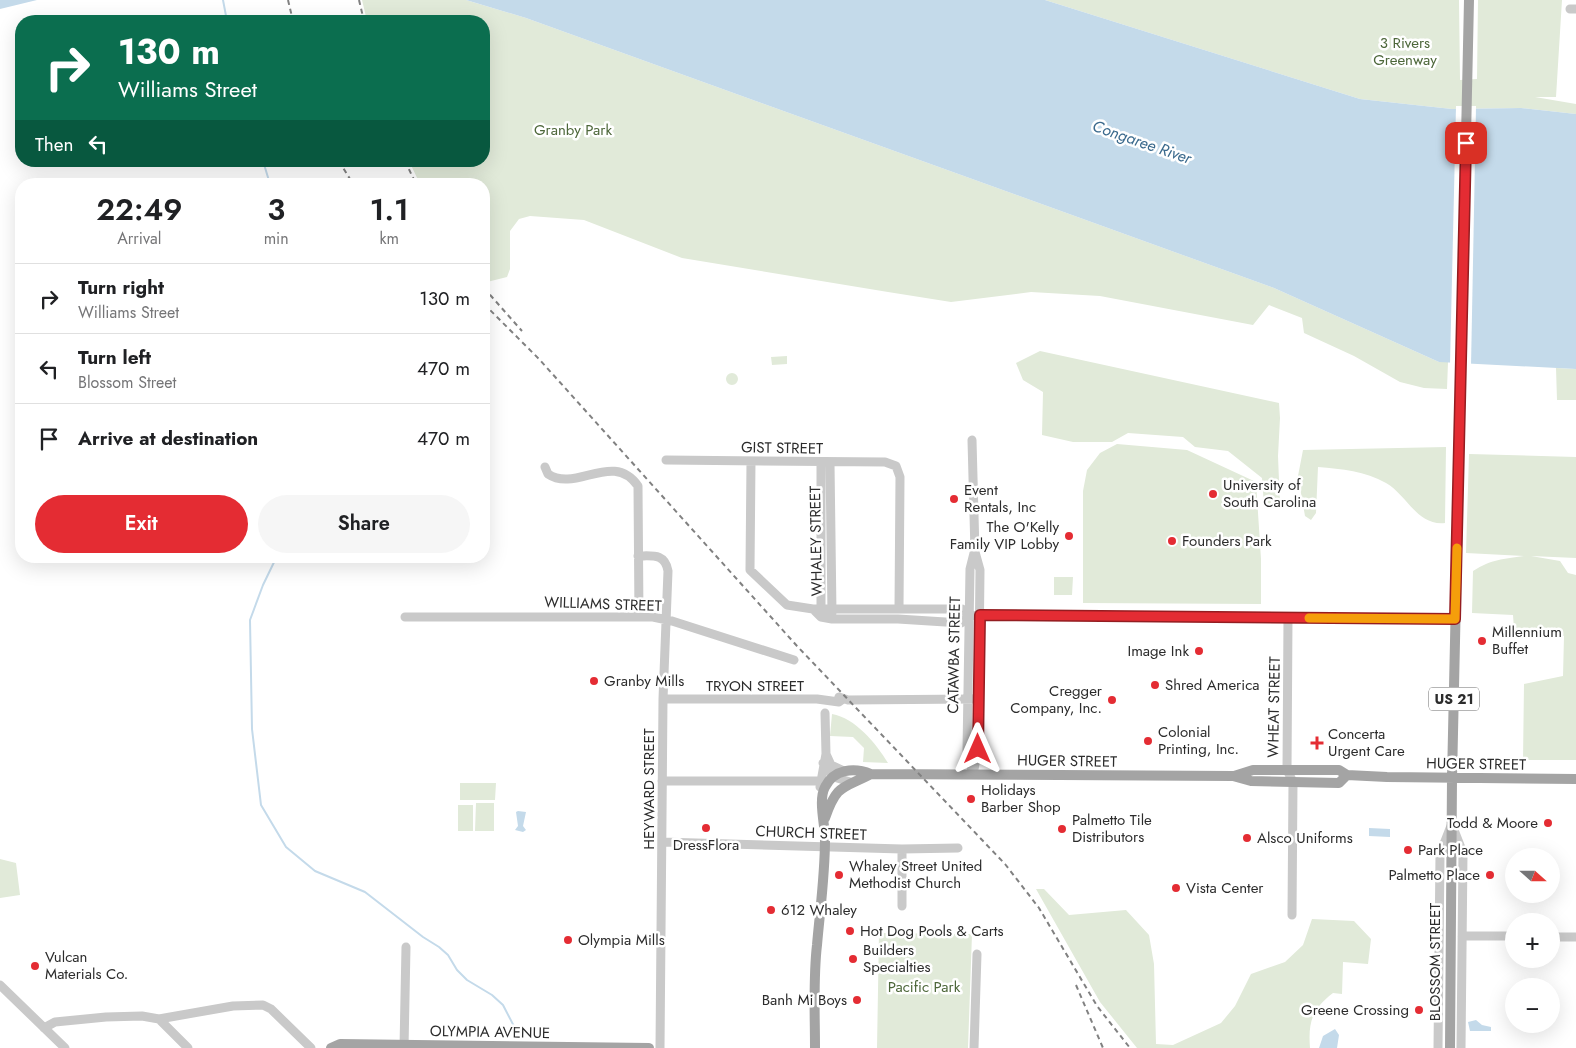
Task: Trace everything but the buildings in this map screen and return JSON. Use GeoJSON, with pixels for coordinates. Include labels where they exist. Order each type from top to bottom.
{"type":"FeatureCollection","features":[{"type":"Feature","properties":{"kind":"main road","name":"BLOSSOM STREET"},"geometry":{"type":"LineString","coordinates":[[1450,1048],[1452,778],[1469,4]]}},
{"type":"Feature","properties":{"kind":"main road"},"geometry":{"type":"LineString","coordinates":[[815,1048],[816,960],[823,900],[825,847],[825,818],[822,808],[824,788],[834,777],[844,771],[858,769],[870,774]]}},
{"type":"Feature","properties":{"kind":"main road","name":"HUGER STREET"},"geometry":{"type":"LineString","coordinates":[[1233,776],[1253,770],[1339,770],[1347,775],[1576,780]]}},
{"type":"Feature","properties":{"kind":"main road","name":"HUGER STREET"},"geometry":{"type":"LineString","coordinates":[[870,774],[1233,776],[1252,781],[1339,783],[1347,775]]}},
{"type":"Feature","properties":{"kind":"main road"},"geometry":{"type":"LineString","coordinates":[[825,818],[836,792],[850,782],[870,774]]}},
{"type":"Feature","properties":{"kind":"main road","name":"OLYMPIA AVENUE"},"geometry":{"type":"LineString","coordinates":[[331,1048],[340,1044],[404,1047],[649,1048]]}},
{"type":"Feature","properties":{"kind":"street","name":"CATAWBA STREET"},"geometry":{"type":"LineString","coordinates":[[972,440],[974,552],[970,569],[967,750],[973,774]]}},
{"type":"Feature","properties":{"kind":"street","name":"GIST STREET"},"geometry":{"type":"LineString","coordinates":[[666,460],[826,463],[885,462],[896,466],[900,477],[899,608]]}},
{"type":"Feature","properties":{"kind":"street"},"geometry":{"type":"LineString","coordinates":[[751,462],[750,570],[787,606],[819,611],[832,619],[898,619],[961,623],[969,616],[980,615],[1455,619]]}},
{"type":"Feature","properties":{"kind":"street","name":"WHALEY STREET"},"geometry":{"type":"LineString","coordinates":[[826,463],[832,619]]}},
{"type":"Feature","properties":{"kind":"street","name":"WHALEY STREET"},"geometry":{"type":"LineString","coordinates":[[819,611],[826,463]]}},
{"type":"Feature","properties":{"kind":"street"},"geometry":{"type":"LineString","coordinates":[[545,467],[548,474],[562,480],[598,472],[627,473],[638,486],[639,617]]}},
{"type":"Feature","properties":{"kind":"street","name":"CATAWBA STREET"},"geometry":{"type":"LineString","coordinates":[[973,774],[978,749],[980,615],[980,570],[974,552]]}},
{"type":"Feature","properties":{"kind":"street","name":"HEYWARD STREET"},"geometry":{"type":"LineString","coordinates":[[638,556],[655,556],[663,558],[666,562],[660,1048]]}},
{"type":"Feature","properties":{"kind":"street"},"geometry":{"type":"LineString","coordinates":[[819,611],[833,607],[962,609],[969,616]]}},
{"type":"Feature","properties":{"kind":"street","name":"WILLIAMS STREET"},"geometry":{"type":"LineString","coordinates":[[405,617],[639,617],[666,620],[794,660]]}},
{"type":"Feature","properties":{"kind":"street","name":"WHEAT STREET"},"geometry":{"type":"LineString","coordinates":[[1288,618],[1287,770],[1293,782],[1292,915]]}},
{"type":"Feature","properties":{"kind":"street","name":"TRYON STREET"},"geometry":{"type":"LineString","coordinates":[[663,699],[817,699],[820,697],[843,700],[979,699]]}},
{"type":"Feature","properties":{"kind":"street"},"geometry":{"type":"LineString","coordinates":[[822,798],[820,781],[824,759],[825,713]]}},
{"type":"Feature","properties":{"kind":"street"},"geometry":{"type":"LineString","coordinates":[[824,759],[831,765],[844,771]]}},
{"type":"Feature","properties":{"kind":"street"},"geometry":{"type":"LineString","coordinates":[[824,759],[834,777],[850,782]]}},
{"type":"Feature","properties":{"kind":"street"},"geometry":{"type":"LineString","coordinates":[[662,781],[820,781]]}},
{"type":"Feature","properties":{"kind":"street"},"geometry":{"type":"LineString","coordinates":[[1452,823],[1463,853],[1461,1048]]}},
{"type":"Feature","properties":{"kind":"street"},"geometry":{"type":"LineString","coordinates":[[1438,1048],[1440,854],[1452,823]]}},
{"type":"Feature","properties":{"kind":"street","name":"CHURCH STREET"},"geometry":{"type":"LineString","coordinates":[[662,842],[902,849],[958,848]]}},
{"type":"Feature","properties":{"kind":"street"},"geometry":{"type":"LineString","coordinates":[[902,849],[902,906]]}},
{"type":"Feature","properties":{"kind":"street"},"geometry":{"type":"LineString","coordinates":[[1462,936],[1505,936]]}},
{"type":"Feature","properties":{"kind":"street"},"geometry":{"type":"LineString","coordinates":[[1560,936],[1576,937]]}},
{"type":"Feature","properties":{"kind":"street"},"geometry":{"type":"LineString","coordinates":[[404,1047],[406,947]]}},
{"type":"Feature","properties":{"kind":"street"},"geometry":{"type":"LineString","coordinates":[[974,1048],[977,954]]}},
{"type":"Feature","properties":{"kind":"street"},"geometry":{"type":"LineString","coordinates":[[0,985],[65,1048]]}},
{"type":"Feature","properties":{"kind":"street"},"geometry":{"type":"LineString","coordinates":[[44,1028],[54,1022],[106,1017],[142,1016],[158,1019],[233,1006],[263,1005],[271,1009],[311,1048]]}},
{"type":"Feature","properties":{"kind":"street"},"geometry":{"type":"LineString","coordinates":[[158,1019],[188,1048]]}},
{"type":"Feature","properties":{"kind":"green space","name":"Granby Park"},"geometry":{"type":"Polygon","coordinates":[[[362,0],[466,0],[526,18],[1274,288],[1439,362],[1448,362],[1447,389],[1424,388],[1400,382],[1354,356],[1304,333],[1302,318],[1269,305],[1253,325],[1100,296],[1031,292],[951,302],[682,258],[584,220],[530,216],[519,219],[510,231],[510,269],[507,277],[490,281],[490,178],[417,178],[412,167],[490,167],[490,15],[366,15],[362,0]]]}},
{"type":"Feature","properties":{"kind":"green space","name":"3 Rivers Greenway"},"geometry":{"type":"Polygon","coordinates":[[[1045,0],[1459,0],[1460,80],[1477,79],[1478,0],[1562,0],[1556,97],[1535,97],[1576,104],[1576,114],[1521,108],[1452,109],[1360,99],[1045,0]]]}},
{"type":"Feature","properties":{"kind":"green space"},"geometry":{"type":"Polygon","coordinates":[[[1040,351],[1279,403],[1278,456],[1280,505],[1264,506],[1262,478],[1228,451],[1195,447],[1183,437],[1128,433],[1112,442],[1073,442],[1042,435],[1043,392],[1023,380],[1016,363],[1040,351]]]}},
{"type":"Feature","properties":{"kind":"green space"},"geometry":{"type":"Polygon","coordinates":[[[787,356],[787,364],[772,365],[771,357],[787,356]]]}},
{"type":"Feature","properties":{"kind":"green space"},"geometry":{"type":"Polygon","coordinates":[[[1556,368],[1576,369],[1576,400],[1557,400],[1556,368]]]}},
{"type":"Feature","properties":{"kind":"green space"},"geometry":{"type":"Polygon","coordinates":[[[730,373],[734,373],[738,379],[734,385],[730,385],[726,381],[726,377],[730,373]]]}},
{"type":"Feature","properties":{"kind":"green space","name":"Founders Park"},"geometry":{"type":"Polygon","coordinates":[[[1117,444],[1187,450],[1256,482],[1261,559],[1261,604],[1083,603],[1083,491],[1087,470],[1100,453],[1117,444]]]}},
{"type":"Feature","properties":{"kind":"green space"},"geometry":{"type":"Polygon","coordinates":[[[1446,447],[1445,523],[1435,523],[1427,520],[1413,509],[1393,488],[1378,479],[1353,471],[1318,467],[1316,513],[1311,520],[1305,516],[1298,476],[1303,450],[1446,447]]]}},
{"type":"Feature","properties":{"kind":"green space"},"geometry":{"type":"Polygon","coordinates":[[[1469,454],[1576,457],[1576,558],[1531,556],[1560,561],[1568,573],[1576,575],[1576,760],[1523,760],[1524,684],[1563,676],[1564,636],[1556,635],[1556,629],[1514,629],[1513,615],[1472,613],[1473,571],[1492,562],[1524,556],[1466,553],[1469,454]]]}},
{"type":"Feature","properties":{"kind":"green space"},"geometry":{"type":"Polygon","coordinates":[[[1054,577],[1073,577],[1072,595],[1054,595],[1054,577]]]}},
{"type":"Feature","properties":{"kind":"green space"},"geometry":{"type":"Polygon","coordinates":[[[832,714],[841,716],[864,732],[888,763],[863,762],[864,748],[853,737],[830,736],[832,714]]]}},
{"type":"Feature","properties":{"kind":"green space"},"geometry":{"type":"Polygon","coordinates":[[[460,783],[496,783],[495,800],[460,800],[460,783]]]}},
{"type":"Feature","properties":{"kind":"green space"},"geometry":{"type":"Polygon","coordinates":[[[476,803],[494,803],[494,831],[475,831],[476,803]]]}},
{"type":"Feature","properties":{"kind":"green space"},"geometry":{"type":"Polygon","coordinates":[[[458,805],[473,805],[473,831],[458,831],[458,805]]]}},
{"type":"Feature","properties":{"kind":"green space"},"geometry":{"type":"Polygon","coordinates":[[[0,859],[16,863],[20,895],[0,898],[0,859]]]}},
{"type":"Feature","properties":{"kind":"green space"},"geometry":{"type":"Polygon","coordinates":[[[1036,889],[1044,889],[1069,915],[1126,910],[1149,935],[1154,964],[1156,1044],[1173,1045],[1221,1023],[1235,1006],[1251,974],[1285,962],[1303,945],[1312,919],[1354,921],[1371,939],[1368,964],[1343,962],[1342,994],[1333,993],[1316,1011],[1311,1023],[1310,1048],[1137,1048],[1100,1002],[1036,889]]]}},
{"type":"Feature","properties":{"kind":"green space","name":"Pacific Park"},"geometry":{"type":"Polygon","coordinates":[[[879,933],[972,934],[968,1048],[877,1048],[879,933]]]}},
{"type":"Feature","properties":{"kind":"water"},"geometry":{"type":"Polygon","coordinates":[[[0,0],[37,0],[0,9],[0,0]]]}},
{"type":"Feature","properties":{"kind":"water","name":"Congaree River"},"geometry":{"type":"Polygon","coordinates":[[[466,0],[1045,0],[1360,99],[1452,109],[1521,108],[1576,114],[1576,369],[1439,362],[1274,288],[526,18],[466,0]]]}},
{"type":"Feature","properties":{"kind":"water"},"geometry":{"type":"Polygon","coordinates":[[[516,812],[526,812],[523,826],[526,830],[523,832],[515,830],[518,826],[516,812]]]}},
{"type":"Feature","properties":{"kind":"water"},"geometry":{"type":"Polygon","coordinates":[[[1369,828],[1390,829],[1390,837],[1369,836],[1369,828]]]}},
{"type":"Feature","properties":{"kind":"water"},"geometry":{"type":"Polygon","coordinates":[[[1476,1020],[1482,1025],[1491,1027],[1491,1031],[1470,1031],[1468,1022],[1476,1020]]]}},
{"type":"Feature","properties":{"kind":"water"},"geometry":{"type":"Polygon","coordinates":[[[1335,1029],[1339,1035],[1337,1048],[1319,1048],[1323,1036],[1335,1029]]]}},
{"type":"Feature","properties":{"kind":"pier"},"geometry":{"type":"Polygon","coordinates":[[[1456,106],[1476,106],[1471,366],[1450,365],[1456,106]]]}},
{"type":"Feature","properties":{"kind":"waterway"},"geometry":{"type":"LineString","coordinates":[[223,0],[226,15]]}},
{"type":"Feature","properties":{"kind":"waterway"},"geometry":{"type":"LineString","coordinates":[[265,167],[268,178]]}},
{"type":"Feature","properties":{"kind":"waterway"},"geometry":{"type":"LineString","coordinates":[[274,563],[250,620],[252,729],[261,805],[286,847],[315,871],[365,892],[423,937],[439,947],[448,955],[457,970],[467,980],[492,995],[503,1005],[519,1036]]}},
{"type":"Feature","properties":{"kind":"railway"},"geometry":{"type":"LineString","coordinates":[[288,0],[292,15]]}},
{"type":"Feature","properties":{"kind":"railway"},"geometry":{"type":"LineString","coordinates":[[359,0],[363,15]]}},
{"type":"Feature","properties":{"kind":"railway"},"geometry":{"type":"LineString","coordinates":[[343,167],[349,178]]}},
{"type":"Feature","properties":{"kind":"railway"},"geometry":{"type":"LineString","coordinates":[[408,167],[413,178]]}},
{"type":"Feature","properties":{"kind":"railway"},"geometry":{"type":"LineString","coordinates":[[490,295],[522,331]]}},
{"type":"Feature","properties":{"kind":"railway"},"geometry":{"type":"LineString","coordinates":[[490,310],[539,359],[797,646],[1005,864],[1039,908],[1097,1006],[1130,1048]]}},
{"type":"Feature","properties":{"kind":"railway"},"geometry":{"type":"LineString","coordinates":[[1076,985],[1103,1048]]}},
{"type":"Feature","properties":{"kind":"slow traffic"},"geometry":{"type":"LineString","coordinates":[[1309,618],[1455,619],[1457,548]]}},
{"type":"Feature","properties":{"kind":"place","name":"University of South Carolina"},"geometry":{"type":"Point","coordinates":[1213,494]}},
{"type":"Feature","properties":{"kind":"place","name":"Event Rentals, Inc"},"geometry":{"type":"Point","coordinates":[954,499]}},
{"type":"Feature","properties":{"kind":"place","name":"The O'Kelly Family VIP Lobby"},"geometry":{"type":"Point","coordinates":[1069,536]}},
{"type":"Feature","properties":{"kind":"place","name":"Founders Park"},"geometry":{"type":"Point","coordinates":[1172,541]}},
{"type":"Feature","properties":{"kind":"place","name":"Millennium Buffet"},"geometry":{"type":"Point","coordinates":[1482,641]}},
{"type":"Feature","properties":{"kind":"place","name":"Image Ink"},"geometry":{"type":"Point","coordinates":[1199,651]}},
{"type":"Feature","properties":{"kind":"place","name":"Granby Mills"},"geometry":{"type":"Point","coordinates":[594,681]}},
{"type":"Feature","properties":{"kind":"place","name":"Shred America"},"geometry":{"type":"Point","coordinates":[1155,685]}},
{"type":"Feature","properties":{"kind":"place","name":"Cregger Company, Inc."},"geometry":{"type":"Point","coordinates":[1112,700]}},
{"type":"Feature","properties":{"kind":"place","name":"Colonial Printing, Inc."},"geometry":{"type":"Point","coordinates":[1148,741]}},
{"type":"Feature","properties":{"kind":"place","name":"Concerta Urgent Care"},"geometry":{"type":"Point","coordinates":[1317,743]}},
{"type":"Feature","properties":{"kind":"place","name":"Holidays Barber Shop"},"geometry":{"type":"Point","coordinates":[971,799]}},
{"type":"Feature","properties":{"kind":"place","name":"Todd & Moore"},"geometry":{"type":"Point","coordinates":[1548,823]}},
{"type":"Feature","properties":{"kind":"place","name":"DressFlora"},"geometry":{"type":"Point","coordinates":[706,828]}},
{"type":"Feature","properties":{"kind":"place","name":"Palmetto Tile Distributors"},"geometry":{"type":"Point","coordinates":[1062,829]}},
{"type":"Feature","properties":{"kind":"place","name":"Alsco Uniforms"},"geometry":{"type":"Point","coordinates":[1247,838]}},
{"type":"Feature","properties":{"kind":"place","name":"Park Place"},"geometry":{"type":"Point","coordinates":[1408,850]}},
{"type":"Feature","properties":{"kind":"place","name":"Whaley Street United Methodist Church"},"geometry":{"type":"Point","coordinates":[839,875]}},
{"type":"Feature","properties":{"kind":"place","name":"Palmetto Place"},"geometry":{"type":"Point","coordinates":[1490,875]}},
{"type":"Feature","properties":{"kind":"place","name":"Vista Center"},"geometry":{"type":"Point","coordinates":[1176,888]}},
{"type":"Feature","properties":{"kind":"place","name":"612 Whaley"},"geometry":{"type":"Point","coordinates":[771,910]}},
{"type":"Feature","properties":{"kind":"place","name":"Hot Dog Pools & Carts"},"geometry":{"type":"Point","coordinates":[850,931]}},
{"type":"Feature","properties":{"kind":"place","name":"Olympia Mills"},"geometry":{"type":"Point","coordinates":[568,940]}},
{"type":"Feature","properties":{"kind":"place","name":"Builders Specialties"},"geometry":{"type":"Point","coordinates":[853,959]}},
{"type":"Feature","properties":{"kind":"place","name":"Vulcan Materials Co."},"geometry":{"type":"Point","coordinates":[35,966]}},
{"type":"Feature","properties":{"kind":"place","name":"Banh Mi Boys"},"geometry":{"type":"Point","coordinates":[857,1000]}},
{"type":"Feature","properties":{"kind":"place","name":"Greene Crossing"},"geometry":{"type":"Point","coordinates":[1419,1010]}},
{"type":"Feature","properties":{"kind":"route"},"geometry":{"type":"LineString","coordinates":[[978,749],[980,615],[1455,619],[1466,143]]}}]}
